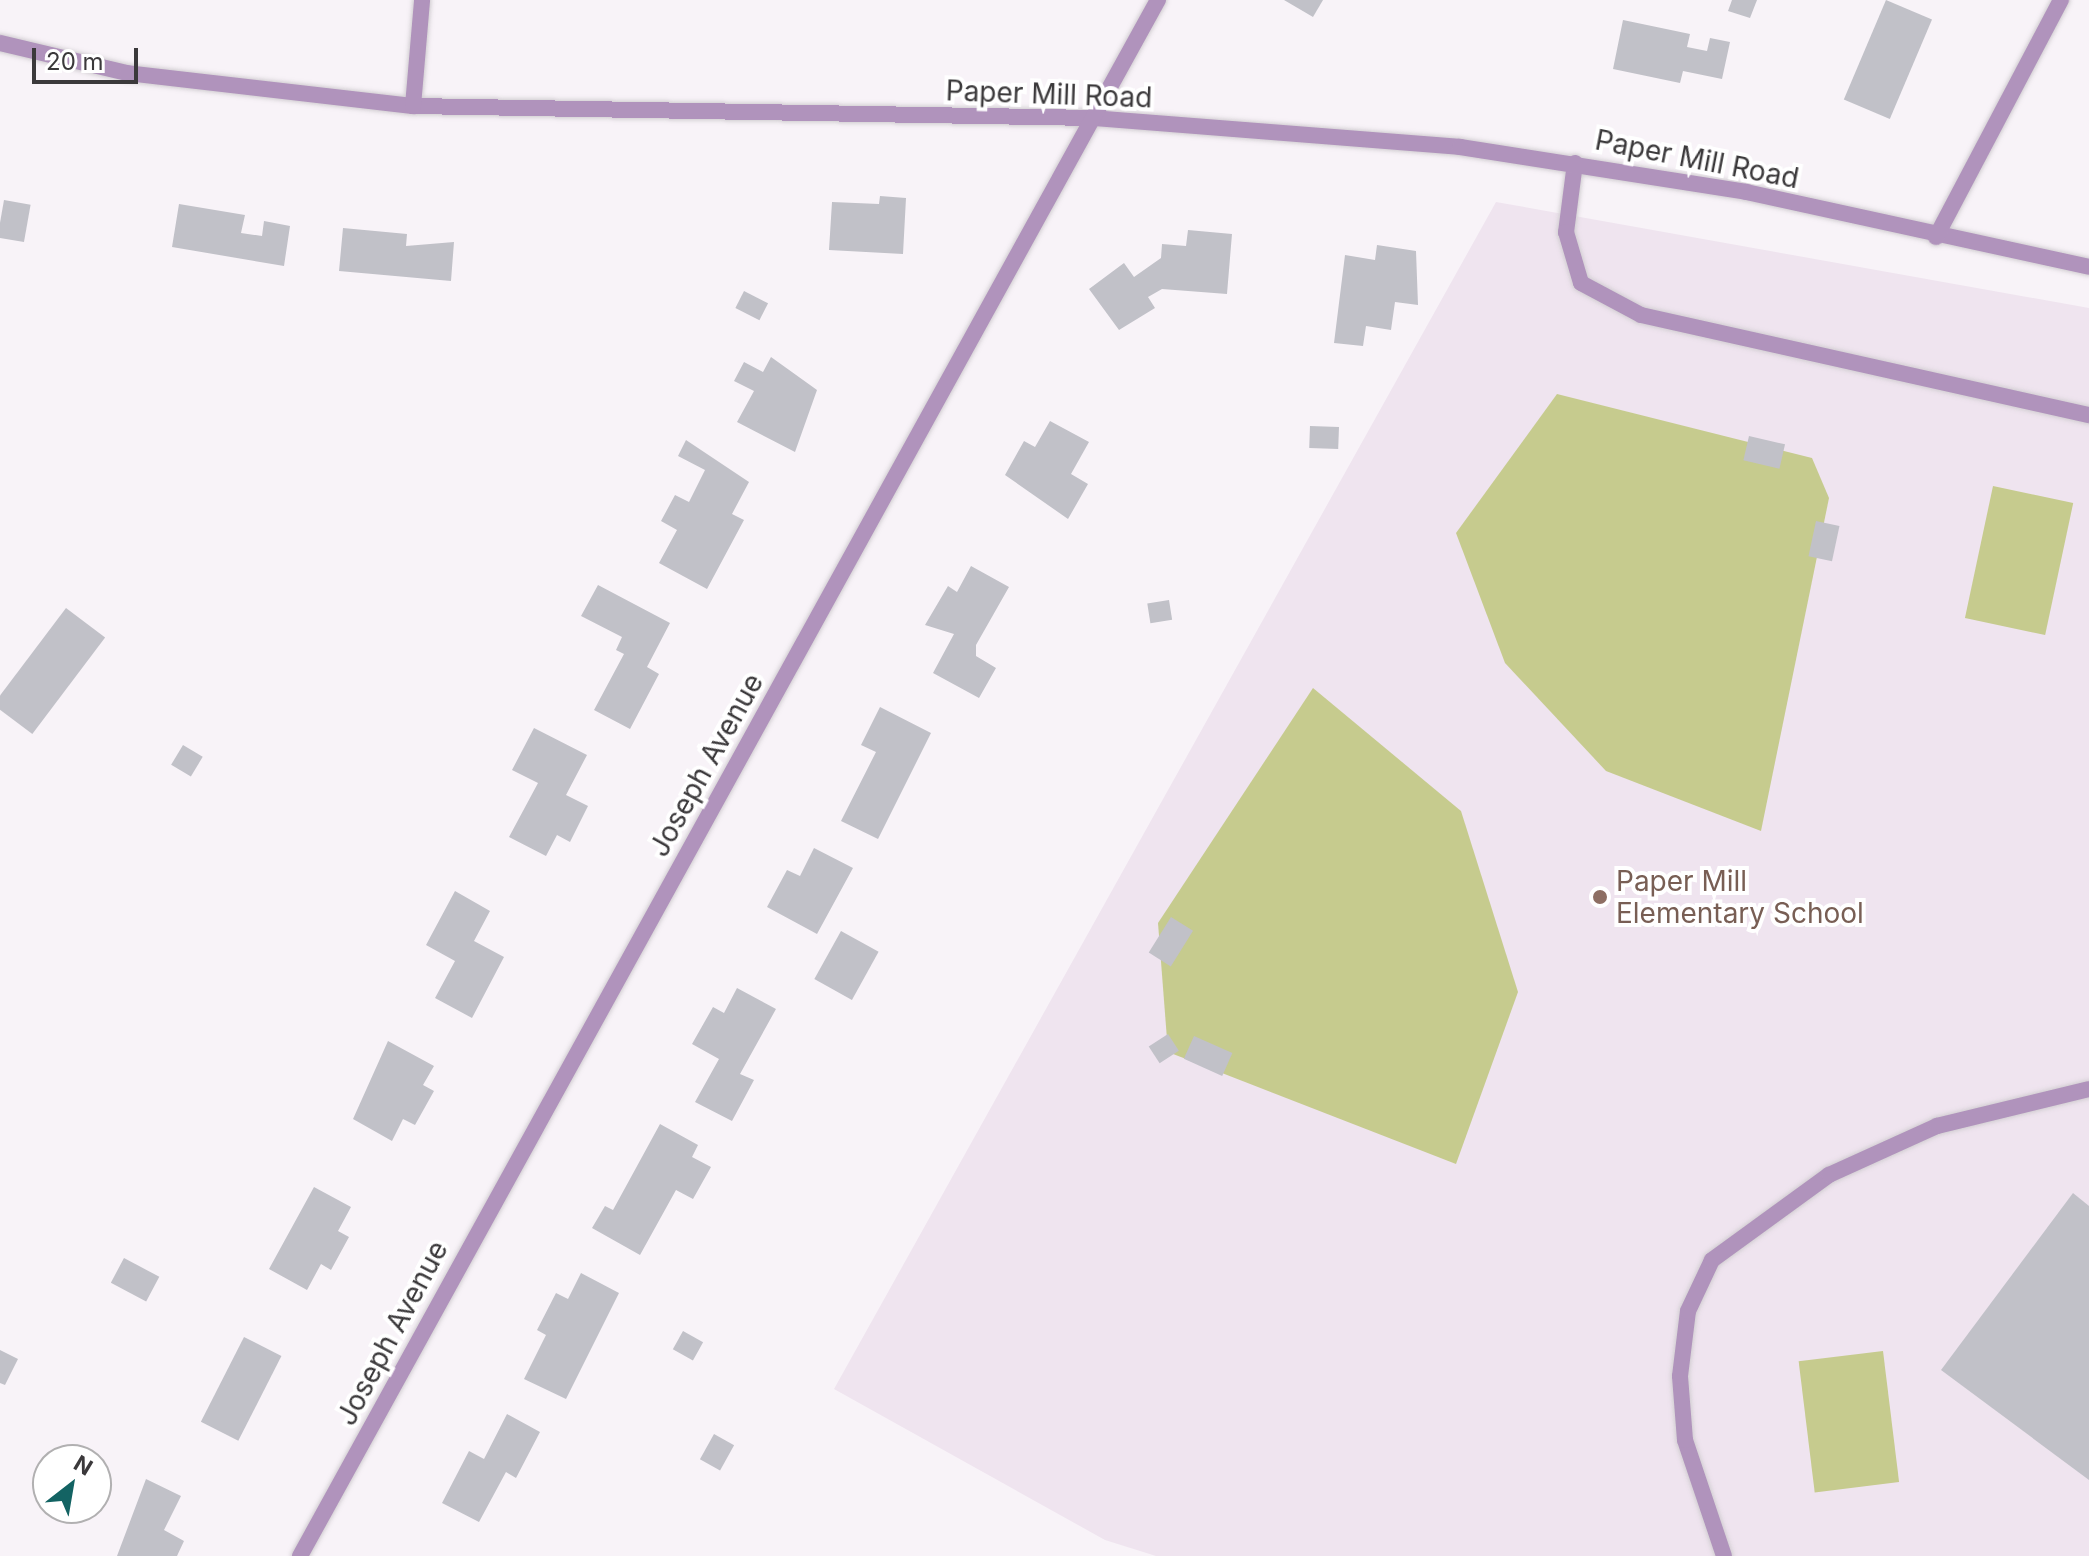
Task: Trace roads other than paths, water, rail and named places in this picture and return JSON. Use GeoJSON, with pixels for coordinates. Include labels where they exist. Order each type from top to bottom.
{"type":"FeatureCollection","features":[{"type":"Feature","properties":{"kind":"street"},"geometry":{"type":"LineString","coordinates":[[413,106],[422,0]]}},
{"type":"Feature","properties":{"kind":"street","name":"Joseph Avenue"},"geometry":{"type":"LineString","coordinates":[[300,1556],[1158,0]]}},
{"type":"Feature","properties":{"kind":"street"},"geometry":{"type":"LineString","coordinates":[[1936,237],[2061,0]]}},
{"type":"Feature","properties":{"kind":"street","name":"Paper Mill Road"},"geometry":{"type":"LineString","coordinates":[[0,43],[127,73],[413,106],[1093,118],[1575,163],[2089,267]]}},
{"type":"Feature","properties":{"kind":"street"},"geometry":{"type":"LineString","coordinates":[[1575,163],[1566,232],[1581,283],[1641,315],[2089,415]]}},
{"type":"Feature","properties":{"kind":"street"},"geometry":{"type":"LineString","coordinates":[[1724,1556],[1685,1440],[1680,1376],[1688,1311],[1712,1260],[1842,1169],[1937,1126],[2089,1089]]}},
{"type":"Feature","properties":{"kind":"place","name":"Paper Mill Elementary School"},"geometry":{"type":"Point","coordinates":[1600,897]}}]}
